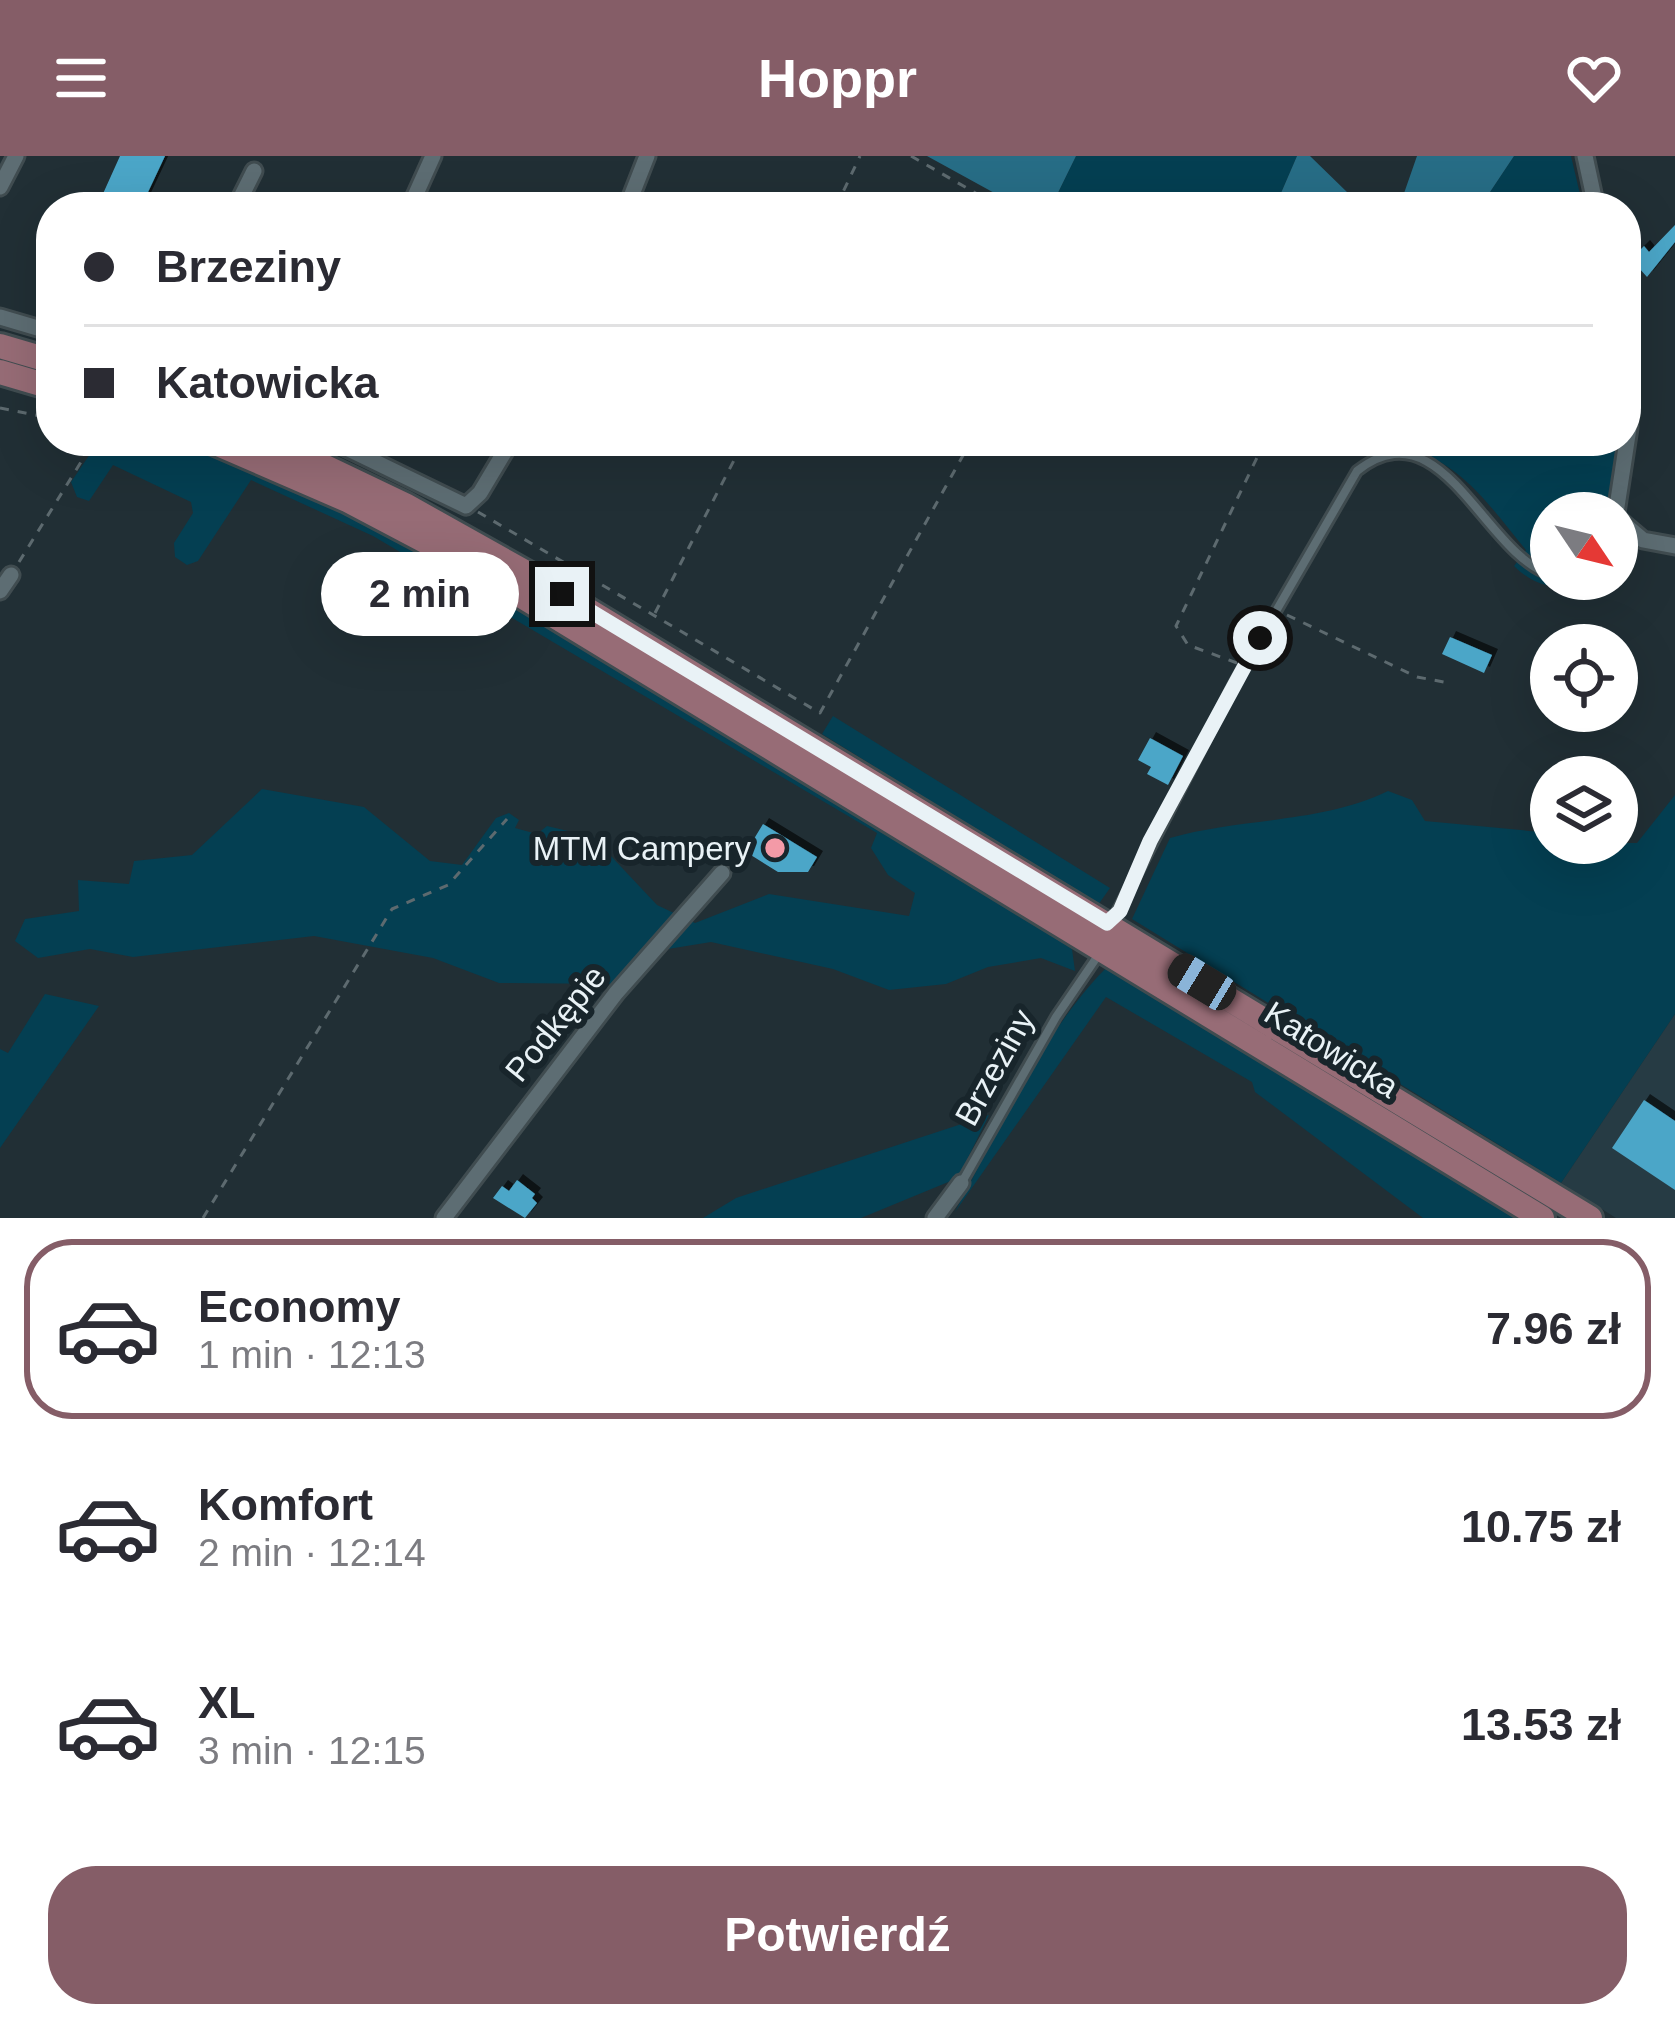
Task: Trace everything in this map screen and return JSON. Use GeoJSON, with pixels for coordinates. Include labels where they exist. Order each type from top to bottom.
{"type":"FeatureCollection","features":[{"type":"Feature","properties":{"kind":"main road"},"geometry":{"type":"LineString","coordinates":[[0,346],[36,357]]}},
{"type":"Feature","properties":{"kind":"main road"},"geometry":{"type":"LineString","coordinates":[[0,372],[36,383]]}},
{"type":"Feature","properties":{"kind":"main road","name":"Katowicka"},"geometry":{"type":"LineString","coordinates":[[246,456],[347,500],[474,567],[1542,1218]]}},
{"type":"Feature","properties":{"kind":"main road","name":"Katowicka"},"geometry":{"type":"LineString","coordinates":[[301,456],[467,538],[1590,1218]]}},
{"type":"Feature","properties":{"kind":"street"},"geometry":{"type":"LineString","coordinates":[[0,187],[16,156]]}},
{"type":"Feature","properties":{"kind":"street"},"geometry":{"type":"LineString","coordinates":[[417,192],[433,156]]}},
{"type":"Feature","properties":{"kind":"street"},"geometry":{"type":"LineString","coordinates":[[632,192],[647,156]]}},
{"type":"Feature","properties":{"kind":"street"},"geometry":{"type":"LineString","coordinates":[[1585,156],[1593,192]]}},
{"type":"Feature","properties":{"kind":"street"},"geometry":{"type":"LineString","coordinates":[[244,192],[254,171]]}},
{"type":"Feature","properties":{"kind":"street"},"geometry":{"type":"LineString","coordinates":[[0,317],[36,328]]}},
{"type":"Feature","properties":{"kind":"street"},"geometry":{"type":"LineString","coordinates":[[363,456],[466,506],[480,493],[502,456]]}},
{"type":"Feature","properties":{"kind":"street"},"geometry":{"type":"LineString","coordinates":[[1621,492],[1626,456]]}},
{"type":"Feature","properties":{"kind":"street"},"geometry":{"type":"LineString","coordinates":[[1638,536],[1675,546]]}},
{"type":"Feature","properties":{"kind":"street"},"geometry":{"type":"LineString","coordinates":[[0,591],[11,575]]}},
{"type":"Feature","properties":{"kind":"street","name":"Podkępie"},"geometry":{"type":"LineString","coordinates":[[444,1218],[616,993],[722,873]]}},
{"type":"Feature","properties":{"kind":"street","name":"Brzeziny"},"geometry":{"type":"LineString","coordinates":[[935,1218],[961,1183]]}},
{"type":"Feature","properties":{"kind":"lane"},"geometry":{"type":"LineString","coordinates":[[1107,923],[1120,911],[1150,841],[1357,471],[1381,456]]}},
{"type":"Feature","properties":{"kind":"lane"},"geometry":{"type":"LineString","coordinates":[[1414,456],[1443,472],[1530,564]]}},
{"type":"Feature","properties":{"kind":"lane","name":"Brzeziny"},"geometry":{"type":"LineString","coordinates":[[961,1183],[1056,1017],[1099,953],[1110,951]]}},
{"type":"Feature","properties":{"kind":"path"},"geometry":{"type":"LineString","coordinates":[[843,192],[860,156]]}},
{"type":"Feature","properties":{"kind":"path"},"geometry":{"type":"LineString","coordinates":[[911,156],[974,192]]}},
{"type":"Feature","properties":{"kind":"path"},"geometry":{"type":"LineString","coordinates":[[0,408],[36,415]]}},
{"type":"Feature","properties":{"kind":"path"},"geometry":{"type":"LineString","coordinates":[[11,575],[85,456]]}},
{"type":"Feature","properties":{"kind":"path"},"geometry":{"type":"LineString","coordinates":[[654,614],[736,456]]}},
{"type":"Feature","properties":{"kind":"path"},"geometry":{"type":"LineString","coordinates":[[466,506],[820,713],[963,456]]}},
{"type":"Feature","properties":{"kind":"path"},"geometry":{"type":"LineString","coordinates":[[1244,667],[1188,645],[1176,626],[1258,456]]}},
{"type":"Feature","properties":{"kind":"path"},"geometry":{"type":"LineString","coordinates":[[1276,610],[1417,677],[1444,682]]}},
{"type":"Feature","properties":{"kind":"path"},"geometry":{"type":"LineString","coordinates":[[202,1218],[392,909],[448,886],[507,820]]}},
{"type":"Feature","properties":{"kind":"shaded area"},"geometry":{"type":"Polygon","coordinates":[[[927,156],[1076,156],[1058,192],[993,192],[927,156]]]}},
{"type":"Feature","properties":{"kind":"shaded area"},"geometry":{"type":"Polygon","coordinates":[[[1076,156],[1297,156],[1281,192],[1058,192],[1076,156]]]}},
{"type":"Feature","properties":{"kind":"shaded area"},"geometry":{"type":"Polygon","coordinates":[[[1297,156],[1310,156],[1347,192],[1281,192],[1297,156]]]}},
{"type":"Feature","properties":{"kind":"shaded area"},"geometry":{"type":"Polygon","coordinates":[[[1417,156],[1514,156],[1490,192],[1404,192],[1417,156]]]}},
{"type":"Feature","properties":{"kind":"shaded area"},"geometry":{"type":"Polygon","coordinates":[[[1514,156],[1571,156],[1579,192],[1490,192],[1514,156]]]}},
{"type":"Feature","properties":{"kind":"shaded area"},"geometry":{"type":"Polygon","coordinates":[[[89,456],[217,456],[398,537],[555,626],[1071,942],[1075,971],[1041,958],[988,967],[946,984],[889,990],[833,969],[711,942],[668,949],[628,968],[620,984],[499,983],[433,958],[314,936],[133,957],[90,949],[38,958],[15,941],[25,919],[79,911],[78,880],[129,884],[134,861],[192,855],[262,789],[364,807],[430,861],[462,865],[496,818],[509,813],[519,820],[515,828],[537,834],[547,826],[593,837],[657,905],[695,923],[769,894],[909,916],[915,893],[888,875],[871,848],[877,833],[373,536],[251,480],[198,561],[187,565],[175,557],[174,543],[193,513],[191,502],[113,465],[89,501],[77,497],[71,482],[89,456]]]}},
{"type":"Feature","properties":{"kind":"shaded area"},"geometry":{"type":"Polygon","coordinates":[[[1429,456],[1615,456],[1609,492],[1530,492],[1530,578],[1514,566],[1526,550],[1465,480],[1429,456]]]}},
{"type":"Feature","properties":{"kind":"shaded area"},"geometry":{"type":"Polygon","coordinates":[[[833,716],[1110,888],[1098,905],[822,734],[833,716]]]}},
{"type":"Feature","properties":{"kind":"shaded area"},"geometry":{"type":"Polygon","coordinates":[[[1388,791],[1412,800],[1425,821],[1530,831],[1530,864],[1638,864],[1638,842],[1675,795],[1675,1014],[1561,1183],[1132,919],[1170,838],[1362,802],[1388,791]]]}},
{"type":"Feature","properties":{"kind":"shaded area"},"geometry":{"type":"Polygon","coordinates":[[[1109,965],[1522,1218],[1423,1218],[1255,1092],[1252,1082],[1106,997],[955,1212],[1043,1050],[1109,965]]]}},
{"type":"Feature","properties":{"kind":"shaded area"},"geometry":{"type":"Polygon","coordinates":[[[45,994],[99,1006],[0,1148],[0,1049],[8,1053],[45,994]]]}},
{"type":"Feature","properties":{"kind":"shaded area"},"geometry":{"type":"Polygon","coordinates":[[[1675,1014],[1675,1218],[1616,1218],[1561,1183],[1675,1014]]]}},
{"type":"Feature","properties":{"kind":"shaded area"},"geometry":{"type":"Polygon","coordinates":[[[989,1115],[958,1178],[861,1218],[703,1218],[736,1198],[989,1115]]]}},
{"type":"Feature","properties":{"kind":"building"},"geometry":{"type":"Polygon","coordinates":[[[120,156],[165,156],[148,192],[104,192],[120,156]]]}},
{"type":"Feature","properties":{"kind":"building"},"geometry":{"type":"Polygon","coordinates":[[[1675,225],[1675,242],[1647,277],[1641,270],[1641,249],[1644,246],[1649,252],[1675,225]]]}},
{"type":"Feature","properties":{"kind":"building"},"geometry":{"type":"Polygon","coordinates":[[[1450,637],[1492,655],[1484,673],[1442,654],[1450,637]]]}},
{"type":"Feature","properties":{"kind":"building"},"geometry":{"type":"Polygon","coordinates":[[[1150,738],[1183,756],[1168,785],[1147,774],[1151,767],[1138,760],[1150,738]]]}},
{"type":"Feature","properties":{"kind":"building","name":"MTM Campery"},"geometry":{"type":"Polygon","coordinates":[[[763,824],[817,857],[808,872],[778,872],[746,852],[763,824]]]}},
{"type":"Feature","properties":{"kind":"building"},"geometry":{"type":"Polygon","coordinates":[[[1644,1100],[1675,1121],[1675,1190],[1612,1148],[1644,1100]]]}},
{"type":"Feature","properties":{"kind":"building"},"geometry":{"type":"Polygon","coordinates":[[[517,1180],[535,1194],[532,1198],[537,1203],[525,1218],[493,1198],[502,1186],[509,1191],[517,1180]]]}},
{"type":"Feature","properties":{"kind":"place","name":"MTM Campery"},"geometry":{"type":"Point","coordinates":[775,848]}},
{"type":"Feature","properties":{"kind":"route"},"geometry":{"type":"LineString","coordinates":[[562,594],[1107,923],[1120,911],[1150,841],[1260,638]]}}]}
